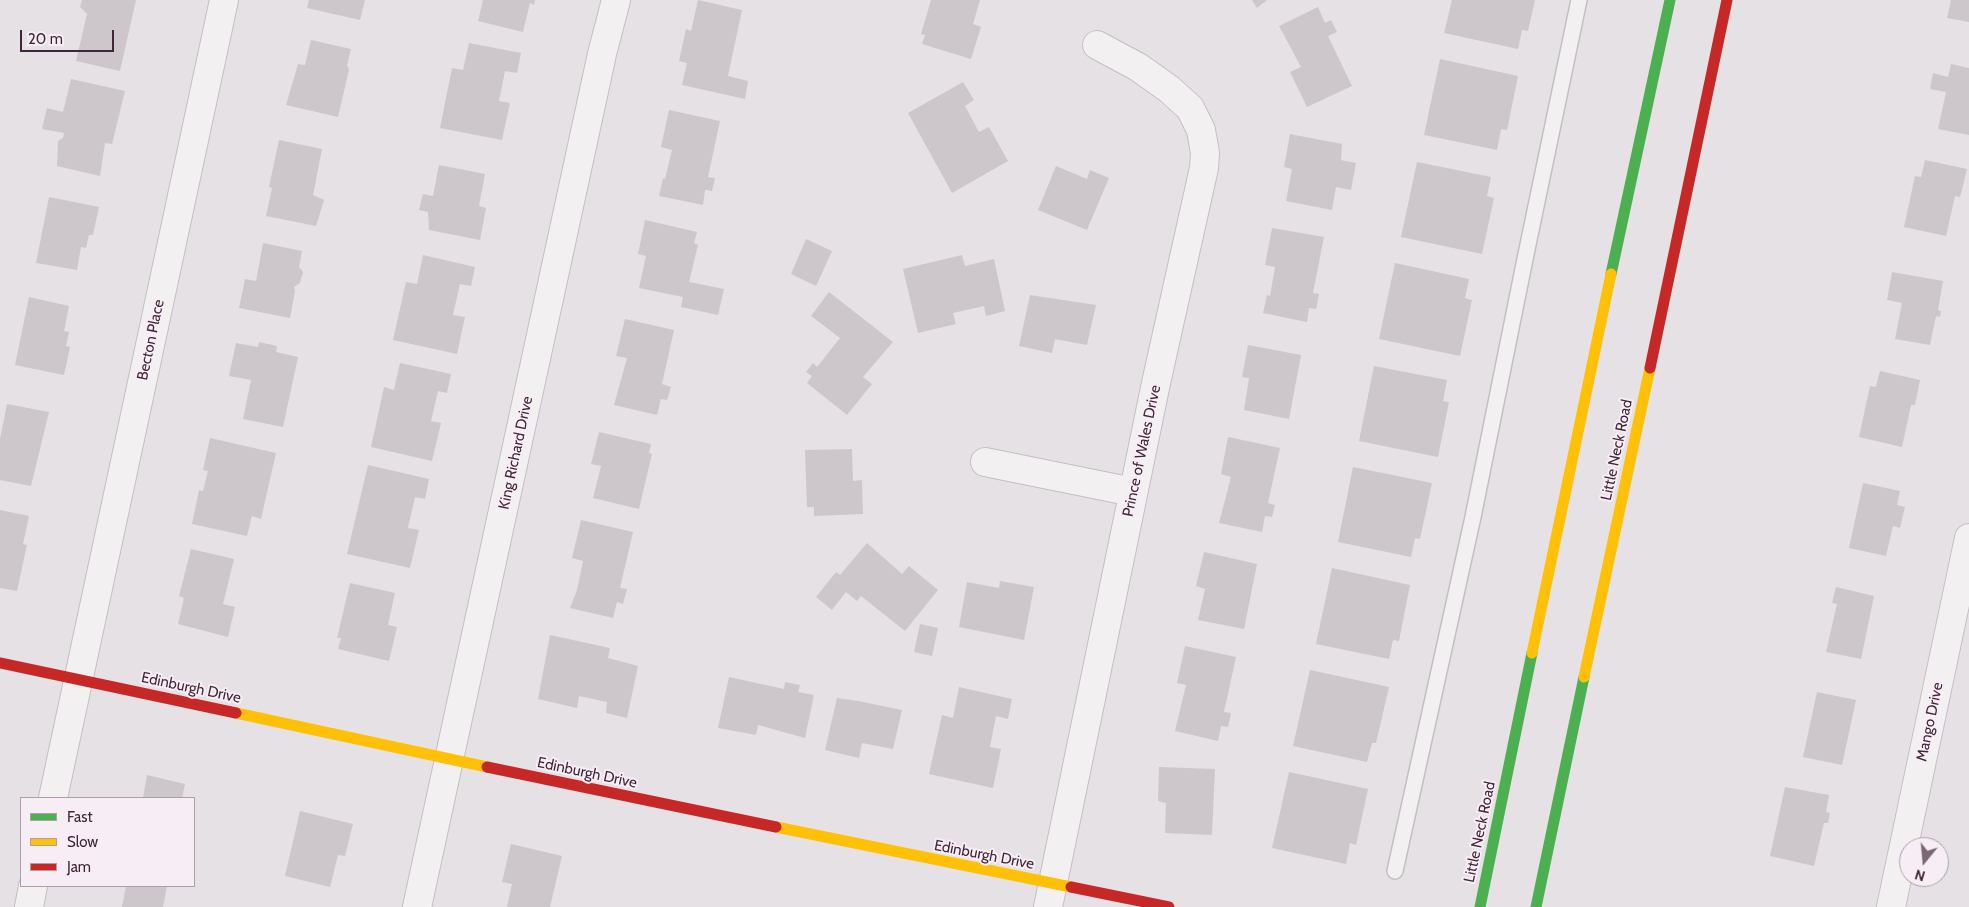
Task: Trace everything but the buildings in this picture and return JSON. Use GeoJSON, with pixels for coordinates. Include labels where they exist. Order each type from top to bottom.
{"type":"FeatureCollection","features":[{"type":"Feature","properties":{"kind":"street","name":"Becton Place"},"geometry":{"type":"LineString","coordinates":[[53,797],[224,0]]}},
{"type":"Feature","properties":{"kind":"street","name":"King Richard Drive"},"geometry":{"type":"LineString","coordinates":[[417,907],[602,54],[616,0]]}},
{"type":"Feature","properties":{"kind":"street","name":"Little Neck Road"},"geometry":{"type":"LineString","coordinates":[[1480,907],[1597,338],[1670,0]]}},
{"type":"Feature","properties":{"kind":"street","name":"Little Neck Road"},"geometry":{"type":"LineString","coordinates":[[1536,907],[1727,0]]}},
{"type":"Feature","properties":{"kind":"street","name":"Prince of Wales Drive"},"geometry":{"type":"LineString","coordinates":[[1051,896],[1133,492],[1204,168],[1205,153],[1201,130],[1190,108],[1169,88],[1138,67],[1097,45]]}},
{"type":"Feature","properties":{"kind":"street"},"geometry":{"type":"LineString","coordinates":[[985,462],[1133,492]]}},
{"type":"Feature","properties":{"kind":"street","name":"Mango Drive"},"geometry":{"type":"LineString","coordinates":[[1892,907],[1969,538]]}},
{"type":"Feature","properties":{"kind":"street","name":"Edinburgh Drive"},"geometry":{"type":"LineString","coordinates":[[0,663],[672,806],[1051,896],[1169,907]]}},
{"type":"Feature","properties":{"kind":"street"},"geometry":{"type":"LineString","coordinates":[[29,907],[34,887]]}},
{"type":"Feature","properties":{"kind":"lane"},"geometry":{"type":"LineString","coordinates":[[1395,871],[1473,517],[1579,0]]}},
{"type":"Feature","properties":{"kind":"traffic: fast"},"geometry":{"type":"LineString","coordinates":[[1611,274],[1670,0]]}},
{"type":"Feature","properties":{"kind":"traffic: fast"},"geometry":{"type":"LineString","coordinates":[[1480,907],[1532,653]]}},
{"type":"Feature","properties":{"kind":"traffic: fast"},"geometry":{"type":"LineString","coordinates":[[1536,907],[1584,677]]}},
{"type":"Feature","properties":{"kind":"traffic: slow"},"geometry":{"type":"LineString","coordinates":[[1532,653],[1611,274]]}},
{"type":"Feature","properties":{"kind":"traffic: slow"},"geometry":{"type":"LineString","coordinates":[[1584,677],[1650,368]]}},
{"type":"Feature","properties":{"kind":"traffic: slow"},"geometry":{"type":"LineString","coordinates":[[236,713],[487,767]]}},
{"type":"Feature","properties":{"kind":"traffic: slow"},"geometry":{"type":"LineString","coordinates":[[776,827],[1071,887]]}},
{"type":"Feature","properties":{"kind":"traffic: jam"},"geometry":{"type":"LineString","coordinates":[[1650,368],[1727,0]]}},
{"type":"Feature","properties":{"kind":"traffic: jam"},"geometry":{"type":"LineString","coordinates":[[0,663],[236,713]]}},
{"type":"Feature","properties":{"kind":"traffic: jam"},"geometry":{"type":"LineString","coordinates":[[487,767],[776,827]]}},
{"type":"Feature","properties":{"kind":"traffic: jam"},"geometry":{"type":"LineString","coordinates":[[1071,887],[1169,907]]}}]}
